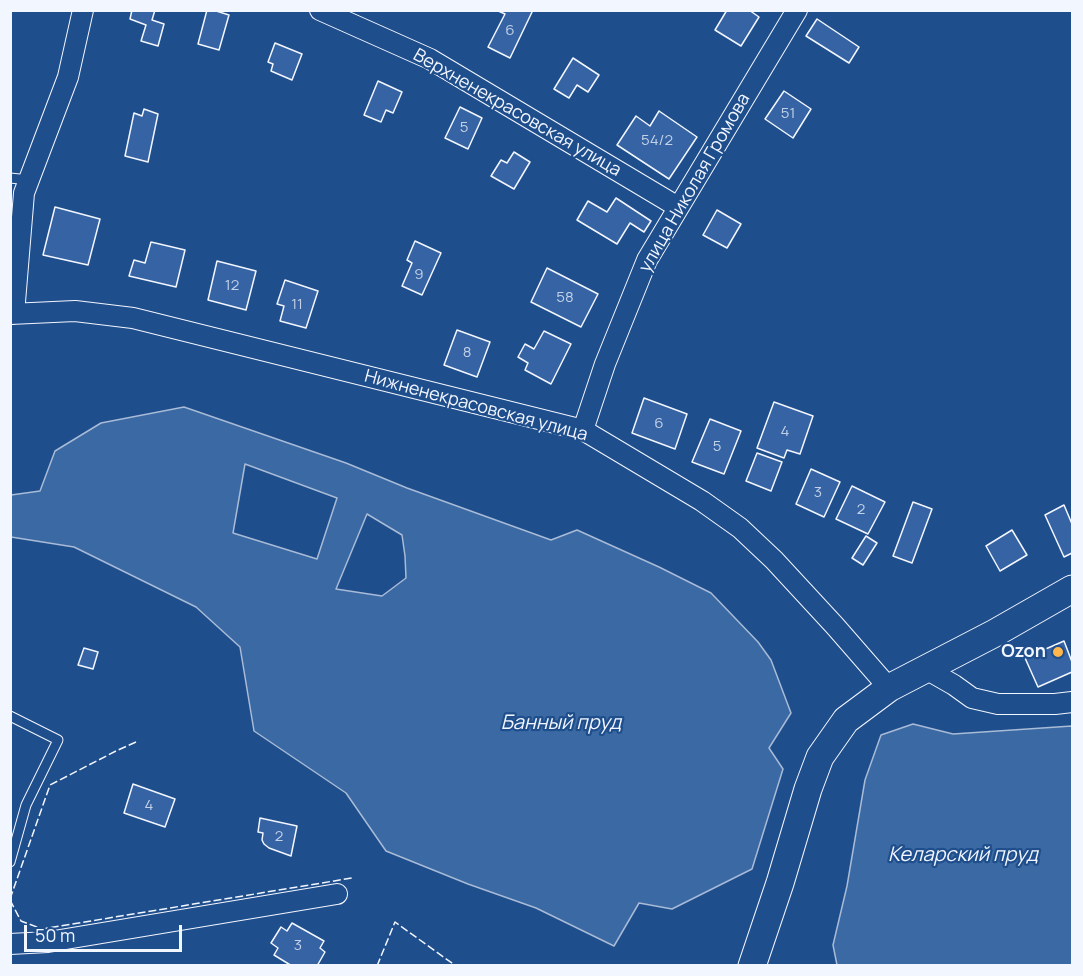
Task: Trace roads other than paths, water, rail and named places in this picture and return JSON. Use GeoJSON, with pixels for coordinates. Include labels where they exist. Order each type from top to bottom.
{"type":"FeatureCollection","features":[{"type":"Feature","properties":{"kind":"street"},"geometry":{"type":"LineString","coordinates":[[12,314],[24,193],[20,179],[68,77],[83,10]]}},
{"type":"Feature","properties":{"kind":"street","name":"Верхненекрасовская улица"},"geometry":{"type":"LineString","coordinates":[[320,10],[430,59],[678,207]]}},
{"type":"Feature","properties":{"kind":"street","name":"улица Николая Громова"},"geometry":{"type":"LineString","coordinates":[[584,430],[605,364],[644,269],[678,207],[797,10]]}},
{"type":"Feature","properties":{"kind":"street","name":"Нижненекрасовская улица"},"geometry":{"type":"LineString","coordinates":[[12,314],[75,311],[133,318],[584,430],[702,501],[740,528],[774,560],[889,688]]}},
{"type":"Feature","properties":{"kind":"street"},"geometry":{"type":"LineString","coordinates":[[752,966],[820,757],[846,720],[889,688],[995,633],[1072,589]]}},
{"type":"Feature","properties":{"kind":"street"},"geometry":{"type":"LineString","coordinates":[[926,669],[972,698],[998,704],[1072,702]]}},
{"type":"Feature","properties":{"kind":"street"},"geometry":{"type":"LineString","coordinates":[[10,944],[48,942],[337,894]]}},
{"type":"Feature","properties":{"kind":"lane"},"geometry":{"type":"LineString","coordinates":[[10,716],[58,740],[26,805],[10,862]]}},
{"type":"Feature","properties":{"kind":"water","name":"Банный пруд"},"geometry":{"type":"Polygon","coordinates":[[[184,407],[346,463],[407,488],[551,540],[577,530],[711,593],[758,642],[771,660],[791,713],[769,748],[783,769],[752,869],[672,909],[639,903],[614,946],[536,908],[386,851],[346,793],[254,731],[240,647],[196,607],[74,547],[11,537],[11,495],[40,491],[55,451],[101,423],[184,407]],[[245,464],[233,533],[317,559],[337,498],[245,464]],[[367,514],[336,589],[382,596],[406,578],[402,535],[367,514]]]}},
{"type":"Feature","properties":{"kind":"water","name":"Келарский пруд"},"geometry":{"type":"Polygon","coordinates":[[[913,724],[953,734],[1072,726],[1072,965],[837,965],[833,945],[847,886],[865,780],[881,735],[913,724]]]}},
{"type":"Feature","properties":{"kind":"place","name":"Ozon"},"geometry":{"type":"Point","coordinates":[1058,652]}}]}
